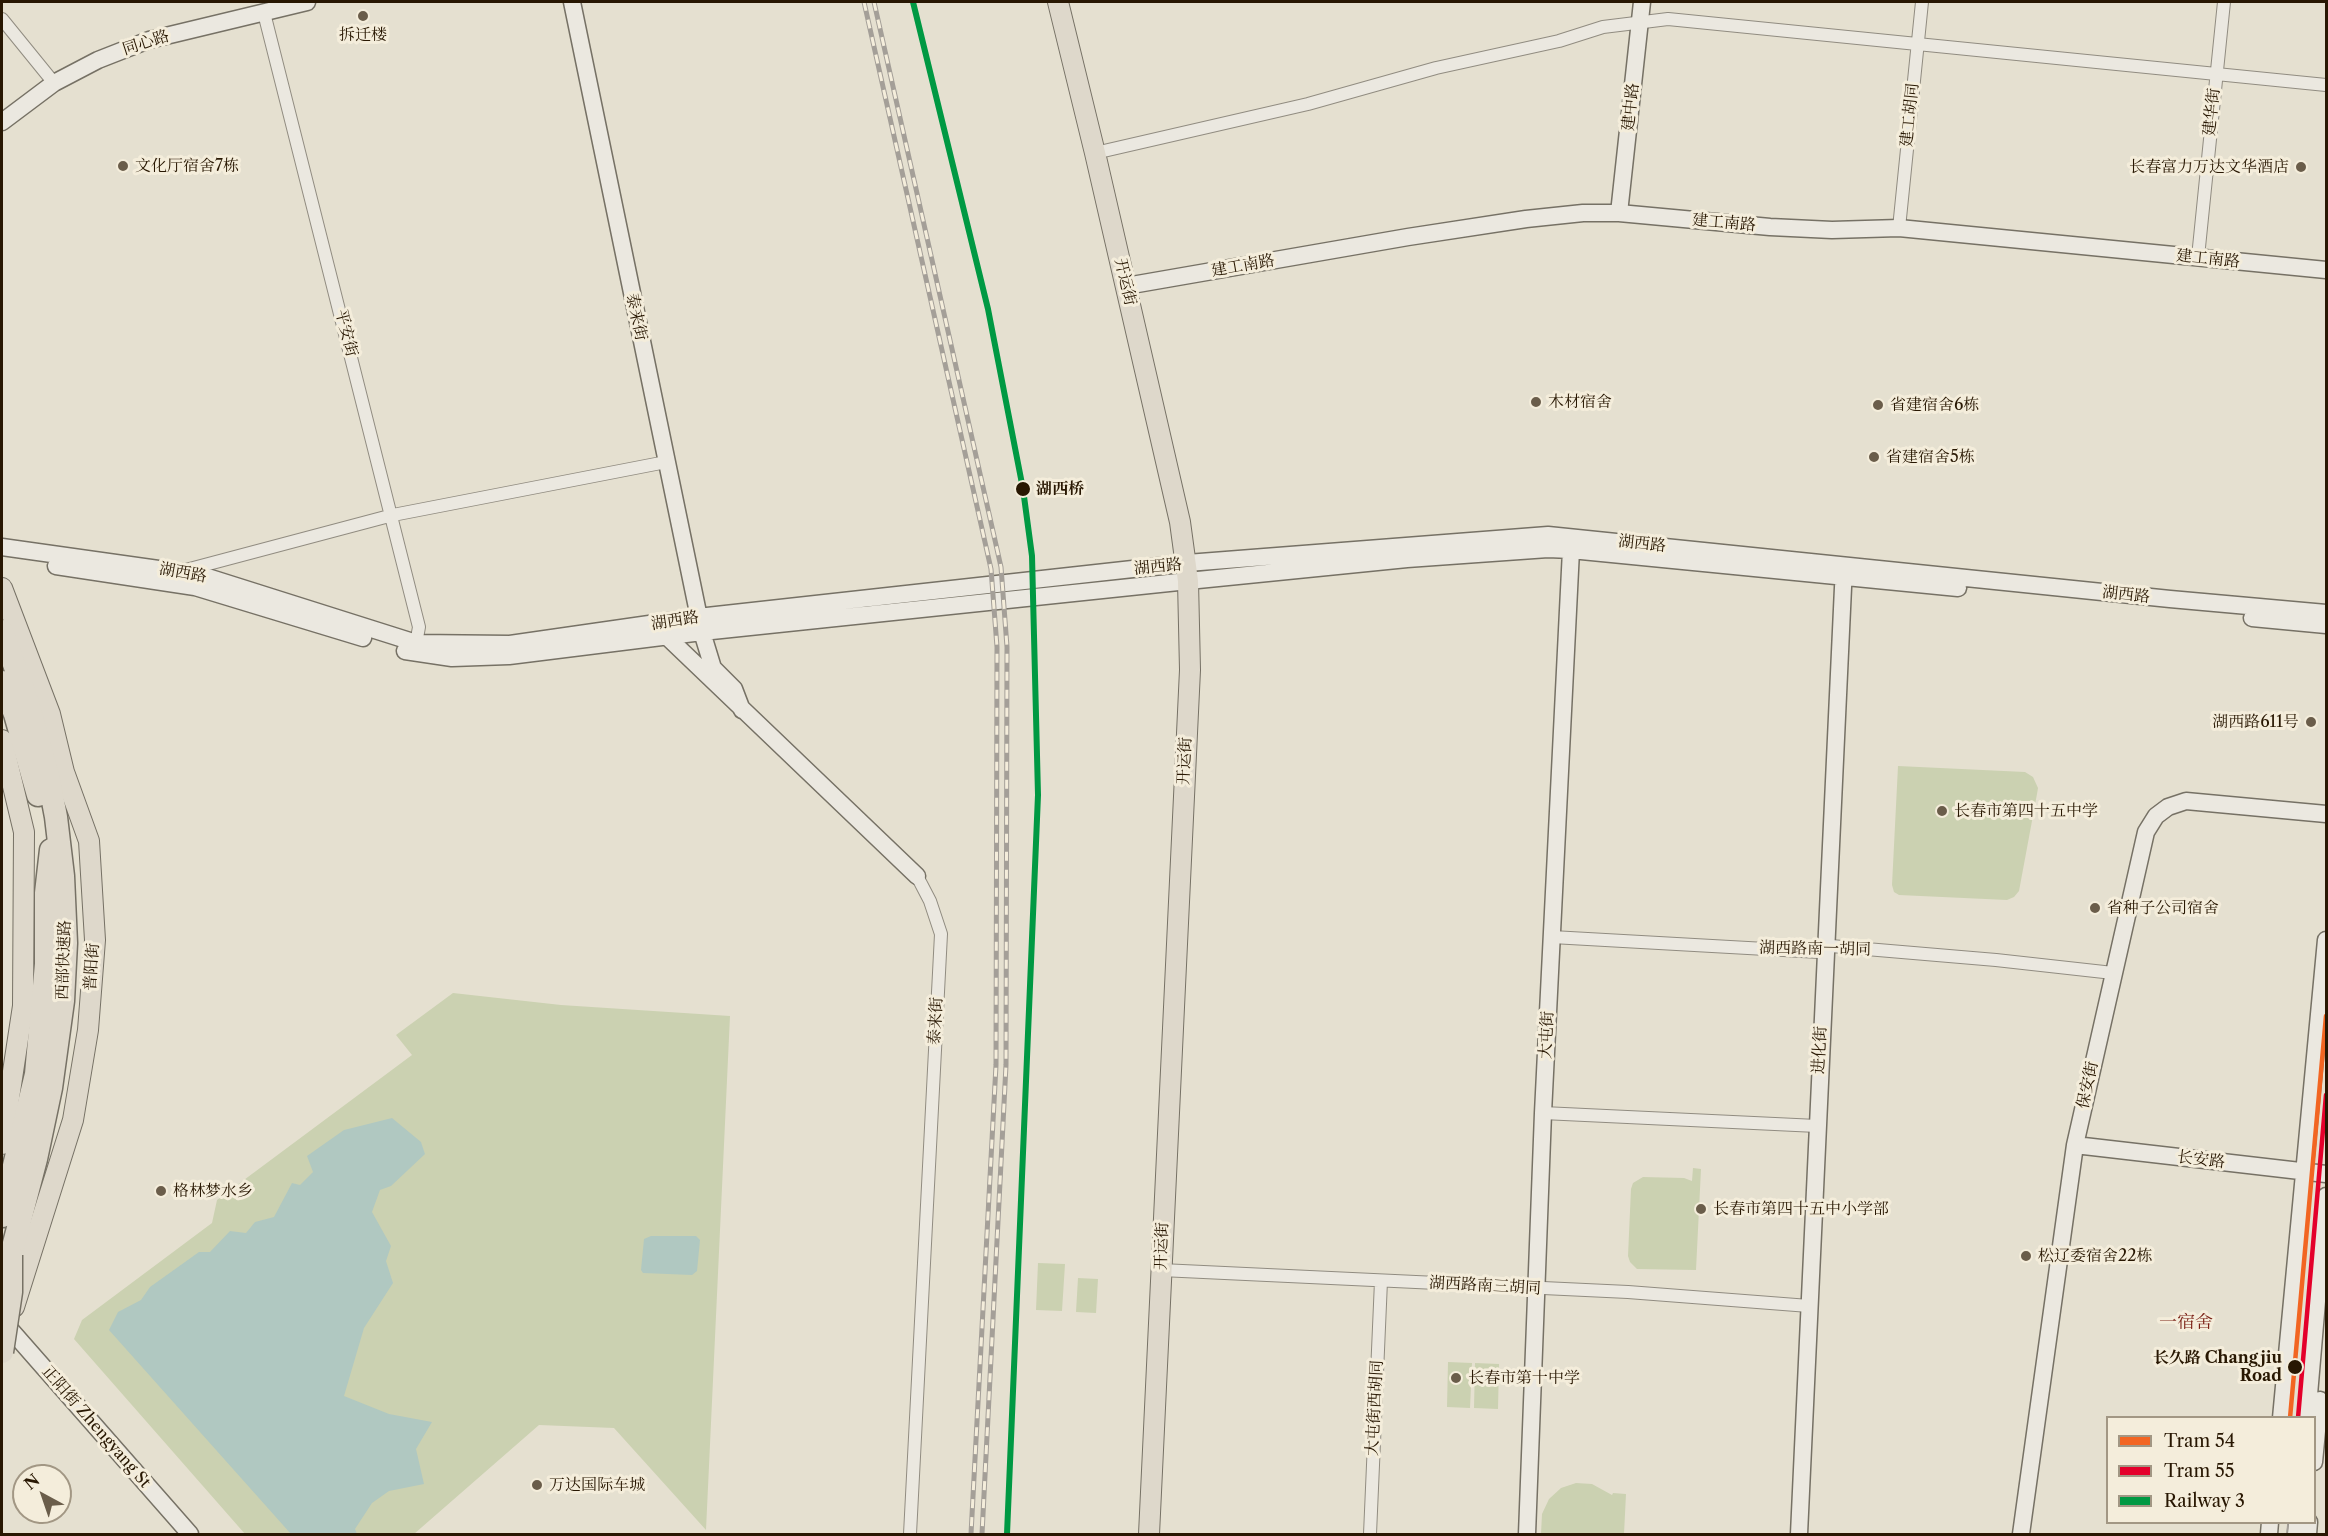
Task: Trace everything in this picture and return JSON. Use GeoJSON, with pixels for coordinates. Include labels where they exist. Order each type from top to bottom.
{"type":"FeatureCollection","features":[{"type":"Feature","properties":{"kind":"highway","name":"西部快速路"},"geometry":{"type":"LineString","coordinates":[[2,631],[28,703],[49,780],[62,867],[66,944],[62,1012],[51,1088],[36,1159],[2,1290]]}},
{"type":"Feature","properties":{"kind":"highway","name":"西部快速路"},"geometry":{"type":"LineString","coordinates":[[2,682],[15,714],[52,844],[46,893],[46,964],[36,1074],[2,1216]]}},
{"type":"Feature","properties":{"kind":"highway"},"geometry":{"type":"LineString","coordinates":[[2,1351],[11,1292],[11,1255]]}},
{"type":"Feature","properties":{"kind":"main road","name":"开运街"},"geometry":{"type":"LineString","coordinates":[[1058,2],[1180,522],[1187,572],[1190,670],[1149,1534]]}},
{"type":"Feature","properties":{"kind":"main road","name":"普阳街"},"geometry":{"type":"LineString","coordinates":[[2,588],[50,714],[64,772],[89,841],[95,940],[88,1030],[74,1120],[5,1323],[2,1351]]}},
{"type":"Feature","properties":{"kind":"main road"},"geometry":{"type":"LineString","coordinates":[[2,740],[24,832],[22,1006],[2,1144]]}},
{"type":"Feature","properties":{"kind":"street","name":"同心路"},"geometry":{"type":"LineString","coordinates":[[2,122],[54,83],[98,60],[149,40],[308,2]]}},
{"type":"Feature","properties":{"kind":"street","name":"泰来街"},"geometry":{"type":"LineString","coordinates":[[572,2],[700,625],[713,668],[734,689],[742,710]]}},
{"type":"Feature","properties":{"kind":"street","name":"建中路"},"geometry":{"type":"LineString","coordinates":[[1619,213],[1642,2]]}},
{"type":"Feature","properties":{"kind":"street","name":"建工胡同"},"geometry":{"type":"LineString","coordinates":[[1899,228],[1922,2]]}},
{"type":"Feature","properties":{"kind":"street","name":"建华街"},"geometry":{"type":"LineString","coordinates":[[2198,257],[2224,2]]}},
{"type":"Feature","properties":{"kind":"street","name":"平安街"},"geometry":{"type":"LineString","coordinates":[[264,13],[393,515],[419,627],[415,648]]}},
{"type":"Feature","properties":{"kind":"street"},"geometry":{"type":"LineString","coordinates":[[2,19],[54,83]]}},
{"type":"Feature","properties":{"kind":"street"},"geometry":{"type":"LineString","coordinates":[[1095,153],[1308,104],[1436,68],[1559,41],[1603,27],[1668,19],[2326,86]]}},
{"type":"Feature","properties":{"kind":"street","name":"建工南路"},"geometry":{"type":"LineString","coordinates":[[1126,286],[1408,237],[1526,219],[1583,213],[1619,213],[1770,227],[1832,230],[1899,228],[2326,270]]}},
{"type":"Feature","properties":{"kind":"street"},"geometry":{"type":"LineString","coordinates":[[179,572],[393,515],[666,462]]}},
{"type":"Feature","properties":{"kind":"street","name":"湖西路"},"geometry":{"type":"LineString","coordinates":[[2,547],[201,574],[415,648],[510,644],[654,625],[700,625],[1548,535],[1570,543],[1843,571],[2326,626]]}},
{"type":"Feature","properties":{"kind":"street","name":"大屯街"},"geometry":{"type":"LineString","coordinates":[[1527,1534],[1543,1113],[1570,543]]}},
{"type":"Feature","properties":{"kind":"street","name":"湖西路"},"geometry":{"type":"LineString","coordinates":[[2,558],[195,587],[452,658],[509,656],[667,636],[700,625]]}},
{"type":"Feature","properties":{"kind":"street","name":"湖西路"},"geometry":{"type":"LineString","coordinates":[[1843,571],[2326,613]]}},
{"type":"Feature","properties":{"kind":"street","name":"进化街"},"geometry":{"type":"LineString","coordinates":[[1799,1534],[1843,571]]}},
{"type":"Feature","properties":{"kind":"street","name":"泰来街"},"geometry":{"type":"LineString","coordinates":[[654,625],[917,876],[930,901],[941,934],[910,1534]]}},
{"type":"Feature","properties":{"kind":"street","name":"保安街"},"geometry":{"type":"LineString","coordinates":[[2021,1534],[2075,1145],[2146,831],[2156,816],[2168,807],[2186,801],[2326,814]]}},
{"type":"Feature","properties":{"kind":"street","name":"湖西路南一胡同"},"geometry":{"type":"LineString","coordinates":[[1552,937],[1819,952],[1831,946],[2113,973]]}},
{"type":"Feature","properties":{"kind":"street"},"geometry":{"type":"LineString","coordinates":[[2281,1416],[2326,940]]}},
{"type":"Feature","properties":{"kind":"street"},"geometry":{"type":"LineString","coordinates":[[1543,1113],[1817,1125]]}},
{"type":"Feature","properties":{"kind":"street","name":"长安路"},"geometry":{"type":"LineString","coordinates":[[2075,1145],[2326,1174]]}},
{"type":"Feature","properties":{"kind":"street"},"geometry":{"type":"LineString","coordinates":[[2316,1433],[2321,1359],[2326,1196]]}},
{"type":"Feature","properties":{"kind":"street","name":"湖西路南三胡同"},"geometry":{"type":"LineString","coordinates":[[1161,1270],[1628,1292],[1809,1306]]}},
{"type":"Feature","properties":{"kind":"street","name":"大屯街西胡同"},"geometry":{"type":"LineString","coordinates":[[1370,1534],[1381,1281]]}},
{"type":"Feature","properties":{"kind":"street","name":"正阳街 Zhengyang St"},"geometry":{"type":"LineString","coordinates":[[5,1323],[190,1534]]}},
{"type":"Feature","properties":{"kind":"street"},"geometry":{"type":"LineString","coordinates":[[2307,1416],[2326,1330]]}},
{"type":"Feature","properties":{"kind":"street"},"geometry":{"type":"LineString","coordinates":[[2287,1353],[2321,1359]]}},
{"type":"Feature","properties":{"kind":"green space"},"geometry":{"type":"Polygon","coordinates":[[[1898,766],[2025,772],[2033,777],[2038,788],[2019,891],[2014,897],[2007,900],[1899,895],[1894,892],[1892,885],[1898,766]]]}},
{"type":"Feature","properties":{"kind":"green space"},"geometry":{"type":"Polygon","coordinates":[[[453,993],[561,1005],[730,1016],[706,1530],[614,1428],[539,1425],[414,1534],[245,1534],[74,1339],[82,1320],[212,1223],[217,1200],[412,1055],[396,1035],[453,993]]]}},
{"type":"Feature","properties":{"kind":"green space"},"geometry":{"type":"Polygon","coordinates":[[[1693,1168],[1701,1169],[1696,1270],[1637,1269],[1628,1256],[1633,1183],[1643,1177],[1684,1178],[1692,1181],[1693,1168]]]}},
{"type":"Feature","properties":{"kind":"green space"},"geometry":{"type":"Polygon","coordinates":[[[1038,1263],[1065,1264],[1062,1311],[1036,1310],[1038,1263]]]}},
{"type":"Feature","properties":{"kind":"green space"},"geometry":{"type":"Polygon","coordinates":[[[1078,1278],[1098,1279],[1096,1313],[1076,1312],[1078,1278]]]}},
{"type":"Feature","properties":{"kind":"green space"},"geometry":{"type":"Polygon","coordinates":[[[1448,1362],[1472,1363],[1470,1408],[1447,1407],[1448,1362]]]}},
{"type":"Feature","properties":{"kind":"green space"},"geometry":{"type":"Polygon","coordinates":[[[1475,1363],[1499,1364],[1498,1409],[1474,1408],[1475,1363]]]}},
{"type":"Feature","properties":{"kind":"green space"},"geometry":{"type":"Polygon","coordinates":[[[1576,1483],[1592,1484],[1612,1495],[1613,1493],[1626,1494],[1624,1534],[1541,1534],[1542,1514],[1549,1499],[1561,1488],[1576,1483]]]}},
{"type":"Feature","properties":{"kind":"water"},"geometry":{"type":"Polygon","coordinates":[[[392,1118],[421,1142],[425,1154],[391,1186],[380,1190],[372,1212],[391,1246],[386,1261],[393,1283],[364,1328],[344,1396],[389,1414],[432,1422],[416,1449],[424,1484],[389,1491],[372,1503],[355,1529],[357,1534],[291,1534],[109,1330],[118,1312],[141,1300],[150,1287],[199,1252],[210,1252],[230,1231],[246,1233],[255,1222],[274,1217],[292,1183],[300,1185],[313,1172],[307,1156],[344,1130],[392,1118]]]}},
{"type":"Feature","properties":{"kind":"water"},"geometry":{"type":"Polygon","coordinates":[[[651,1236],[696,1236],[700,1240],[697,1271],[692,1275],[643,1273],[641,1270],[644,1239],[651,1236]]]}},
{"type":"Feature","properties":{"kind":"tram line","name":"54"},"geometry":{"type":"LineString","coordinates":[[2290,1416],[2326,1016]]}},
{"type":"Feature","properties":{"kind":"tram line","name":"55"},"geometry":{"type":"LineString","coordinates":[[2298,1416],[2326,1095]]}},
{"type":"Feature","properties":{"kind":"tram line"},"geometry":{"type":"LineString","coordinates":[[2298,1416],[2326,1098]]}},
{"type":"Feature","properties":{"kind":"tram line"},"geometry":{"type":"LineString","coordinates":[[2287,1534],[2288,1524]]}},
{"type":"Feature","properties":{"kind":"railway"},"geometry":{"type":"LineString","coordinates":[[864,2],[991,569],[997,647],[996,1065],[971,1534]]}},
{"type":"Feature","properties":{"kind":"railway"},"geometry":{"type":"LineString","coordinates":[[874,2],[1001,567],[1007,647],[1006,1065],[982,1534]]}},
{"type":"Feature","properties":{"kind":"rail line","name":"3"},"geometry":{"type":"LineString","coordinates":[[913,2],[988,309],[1023,489],[1032,556],[1038,795],[1007,1534]]}},
{"type":"Feature","properties":{"kind":"place","name":"拆迁楼"},"geometry":{"type":"Point","coordinates":[363,16]}},
{"type":"Feature","properties":{"kind":"place","name":"文化厅宿舍7栋"},"geometry":{"type":"Point","coordinates":[123,166]}},
{"type":"Feature","properties":{"kind":"place","name":"长春富力万达文华酒店"},"geometry":{"type":"Point","coordinates":[2301,167]}},
{"type":"Feature","properties":{"kind":"place","name":"木材宿舍"},"geometry":{"type":"Point","coordinates":[1536,402]}},
{"type":"Feature","properties":{"kind":"place","name":"省建宿舍6栋"},"geometry":{"type":"Point","coordinates":[1878,405]}},
{"type":"Feature","properties":{"kind":"place","name":"省建宿舍5栋"},"geometry":{"type":"Point","coordinates":[1874,457]}},
{"type":"Feature","properties":{"kind":"place","name":"湖西桥"},"geometry":{"type":"Point","coordinates":[1023,489]}},
{"type":"Feature","properties":{"kind":"place","name":"湖西路611号"},"geometry":{"type":"Point","coordinates":[2311,722]}},
{"type":"Feature","properties":{"kind":"place","name":"长春市第四十五中学"},"geometry":{"type":"Point","coordinates":[1942,811]}},
{"type":"Feature","properties":{"kind":"place","name":"省种子公司宿舍"},"geometry":{"type":"Point","coordinates":[2095,908]}},
{"type":"Feature","properties":{"kind":"place","name":"格林梦水乡"},"geometry":{"type":"Point","coordinates":[161,1191]}},
{"type":"Feature","properties":{"kind":"place","name":"长春市第四十五中小学部"},"geometry":{"type":"Point","coordinates":[1701,1209]}},
{"type":"Feature","properties":{"kind":"place","name":"松辽委宿舍22栋"},"geometry":{"type":"Point","coordinates":[2026,1256]}},
{"type":"Feature","properties":{"kind":"place","name":"长久路 Changjiu Road"},"geometry":{"type":"Point","coordinates":[2295,1367]}},
{"type":"Feature","properties":{"kind":"place","name":"长春市第十中学"},"geometry":{"type":"Point","coordinates":[1456,1378]}},
{"type":"Feature","properties":{"kind":"place","name":"万达国际车城"},"geometry":{"type":"Point","coordinates":[537,1485]}},
{"type":"Feature","properties":{"kind":"district","name":"一宿舍"},"geometry":{"type":"Point","coordinates":[2186,1323]}}]}
